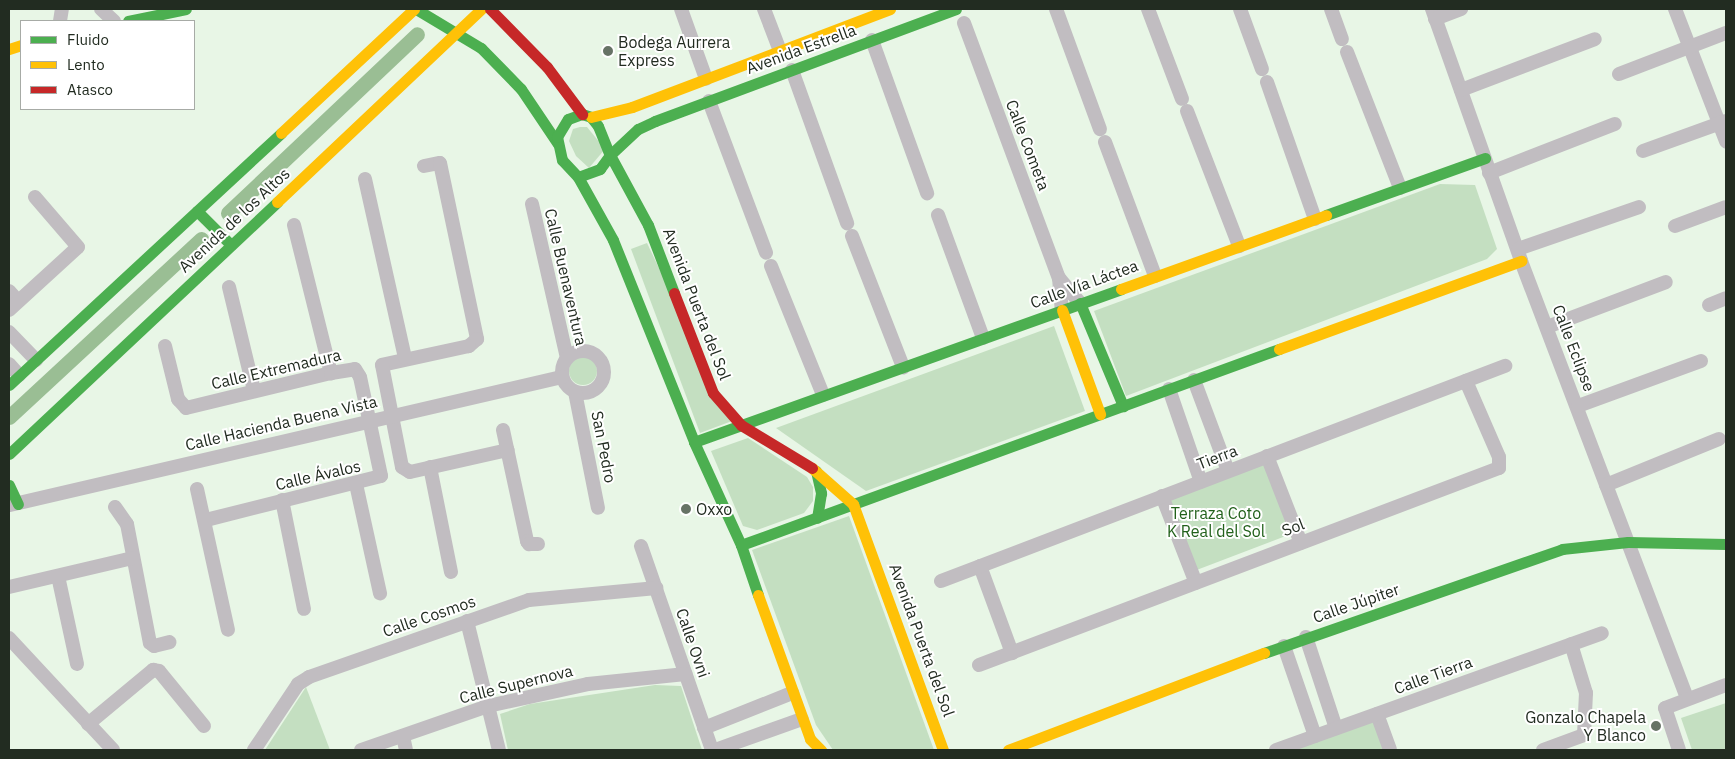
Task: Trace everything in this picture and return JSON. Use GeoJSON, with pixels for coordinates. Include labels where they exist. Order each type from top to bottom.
{"type":"FeatureCollection","features":[{"type":"Feature","properties":{"kind":"street"},"geometry":{"type":"LineString","coordinates":[[101,9],[113,20]]}},
{"type":"Feature","properties":{"kind":"street"},"geometry":{"type":"LineString","coordinates":[[133,20],[186,9]]}},
{"type":"Feature","properties":{"kind":"street"},"geometry":{"type":"LineString","coordinates":[[415,9],[457,31],[482,48],[521,90],[558,144],[562,160],[578,176],[613,240],[694,442],[741,545],[812,745],[821,750]]}},
{"type":"Feature","properties":{"kind":"street","name":"Avenida de los Altos"},"geometry":{"type":"LineString","coordinates":[[9,385],[415,9]]}},
{"type":"Feature","properties":{"kind":"street","name":"Avenida de los Altos"},"geometry":{"type":"LineString","coordinates":[[9,455],[481,9]]}},
{"type":"Feature","properties":{"kind":"street"},"geometry":{"type":"LineString","coordinates":[[490,9],[547,67],[586,116],[603,133],[610,155],[600,169],[578,176]]}},
{"type":"Feature","properties":{"kind":"street"},"geometry":{"type":"LineString","coordinates":[[681,9],[706,79]]}},
{"type":"Feature","properties":{"kind":"street"},"geometry":{"type":"LineString","coordinates":[[764,9],[780,51]]}},
{"type":"Feature","properties":{"kind":"street","name":"Avenida Estrella"},"geometry":{"type":"LineString","coordinates":[[586,116],[632,107],[780,51],[857,15],[890,9]]}},
{"type":"Feature","properties":{"kind":"street","name":"Avenida Estrella"},"geometry":{"type":"LineString","coordinates":[[610,155],[638,129],[956,9]]}},
{"type":"Feature","properties":{"kind":"street"},"geometry":{"type":"LineString","coordinates":[[1056,9],[1155,276]]}},
{"type":"Feature","properties":{"kind":"street"},"geometry":{"type":"LineString","coordinates":[[1148,9],[1239,246]]}},
{"type":"Feature","properties":{"kind":"street"},"geometry":{"type":"LineString","coordinates":[[1240,9],[1315,219]]}},
{"type":"Feature","properties":{"kind":"street"},"geometry":{"type":"LineString","coordinates":[[1331,9],[1400,188]]}},
{"type":"Feature","properties":{"kind":"street"},"geometry":{"type":"LineString","coordinates":[[1434,14],[1461,9]]}},
{"type":"Feature","properties":{"kind":"street"},"geometry":{"type":"LineString","coordinates":[[1675,9],[1689,46],[1723,122],[1726,141]]}},
{"type":"Feature","properties":{"kind":"street","name":"Calle Eclipse"},"geometry":{"type":"LineString","coordinates":[[1434,14],[1520,255],[1687,699]]}},
{"type":"Feature","properties":{"kind":"street","name":"Calle Cometa"},"geometry":{"type":"LineString","coordinates":[[964,23],[1059,278],[1062,310],[1100,414]]}},
{"type":"Feature","properties":{"kind":"street"},"geometry":{"type":"LineString","coordinates":[[1619,74],[1726,33]]}},
{"type":"Feature","properties":{"kind":"street"},"geometry":{"type":"LineString","coordinates":[[1461,90],[1595,39]]}},
{"type":"Feature","properties":{"kind":"street"},"geometry":{"type":"LineString","coordinates":[[872,40],[928,194]]}},
{"type":"Feature","properties":{"kind":"street"},"geometry":{"type":"LineString","coordinates":[[792,70],[850,230],[903,367]]}},
{"type":"Feature","properties":{"kind":"street"},"geometry":{"type":"LineString","coordinates":[[709,101],[769,260],[823,395]]}},
{"type":"Feature","properties":{"kind":"street"},"geometry":{"type":"LineString","coordinates":[[558,144],[562,126],[568,119],[586,116]]}},
{"type":"Feature","properties":{"kind":"street"},"geometry":{"type":"LineString","coordinates":[[1643,151],[1723,122]]}},
{"type":"Feature","properties":{"kind":"street"},"geometry":{"type":"LineString","coordinates":[[1490,173],[1616,124]]}},
{"type":"Feature","properties":{"kind":"street","name":"Avenida Puerta del Sol"},"geometry":{"type":"LineString","coordinates":[[610,155],[648,225],[713,393],[741,425],[816,471],[853,504],[944,750]]}},
{"type":"Feature","properties":{"kind":"street","name":"Calle Vía Láctea"},"geometry":{"type":"LineString","coordinates":[[694,442],[1485,158]]}},
{"type":"Feature","properties":{"kind":"street"},"geometry":{"type":"LineString","coordinates":[[424,166],[440,163],[478,336],[476,342],[382,365],[390,416],[405,471],[508,450]]}},
{"type":"Feature","properties":{"kind":"street"},"geometry":{"type":"LineString","coordinates":[[365,179],[405,358]]}},
{"type":"Feature","properties":{"kind":"street"},"geometry":{"type":"LineString","coordinates":[[12,301],[78,247],[35,197]]}},
{"type":"Feature","properties":{"kind":"street","name":"Calle Buenaventura"},"geometry":{"type":"LineString","coordinates":[[532,204],[567,358]]}},
{"type":"Feature","properties":{"kind":"street"},"geometry":{"type":"LineString","coordinates":[[741,545],[1194,380],[1520,255],[1639,207]]}},
{"type":"Feature","properties":{"kind":"street"},"geometry":{"type":"LineString","coordinates":[[1675,226],[1726,207]]}},
{"type":"Feature","properties":{"kind":"street"},"geometry":{"type":"LineString","coordinates":[[197,212],[231,245]]}},
{"type":"Feature","properties":{"kind":"street"},"geometry":{"type":"LineString","coordinates":[[938,216],[983,338]]}},
{"type":"Feature","properties":{"kind":"street"},"geometry":{"type":"LineString","coordinates":[[294,225],[331,373]]}},
{"type":"Feature","properties":{"kind":"street","name":"Calle Cometa"},"geometry":{"type":"LineString","coordinates":[[1059,278],[1080,303],[1123,406]]}},
{"type":"Feature","properties":{"kind":"street"},"geometry":{"type":"LineString","coordinates":[[1547,327],[1666,282]]}},
{"type":"Feature","properties":{"kind":"street"},"geometry":{"type":"LineString","coordinates":[[229,288],[254,390]]}},
{"type":"Feature","properties":{"kind":"street"},"geometry":{"type":"LineString","coordinates":[[1709,305],[1726,298]]}},
{"type":"Feature","properties":{"kind":"street"},"geometry":{"type":"LineString","coordinates":[[9,332],[36,360]]}},
{"type":"Feature","properties":{"kind":"street","name":"Calle Extremadura"},"geometry":{"type":"LineString","coordinates":[[165,346],[182,407],[352,369],[359,373],[368,420]]}},
{"type":"Feature","properties":{"kind":"street"},"geometry":{"type":"LineString","coordinates":[[577,351],[590,352],[600,358],[604,370],[602,382],[593,390],[575,392],[562,377],[562,367],[567,358],[577,351]]}},
{"type":"Feature","properties":{"kind":"street"},"geometry":{"type":"LineString","coordinates":[[1578,406],[1701,361]]}},
{"type":"Feature","properties":{"kind":"street"},"geometry":{"type":"LineString","coordinates":[[9,364],[19,375]]}},
{"type":"Feature","properties":{"kind":"street","name":"Tierra"},"geometry":{"type":"LineString","coordinates":[[941,581],[1504,366]]}},
{"type":"Feature","properties":{"kind":"street","name":"Calle Hacienda Buena Vista"},"geometry":{"type":"LineString","coordinates":[[14,504],[368,420],[562,377]]}},
{"type":"Feature","properties":{"kind":"street"},"geometry":{"type":"LineString","coordinates":[[1194,380],[1228,472]]}},
{"type":"Feature","properties":{"kind":"street","name":"Sol"},"geometry":{"type":"LineString","coordinates":[[979,665],[1499,468],[1499,457],[1466,381]]}},
{"type":"Feature","properties":{"kind":"street"},"geometry":{"type":"LineString","coordinates":[[1169,389],[1202,482]]}},
{"type":"Feature","properties":{"kind":"street","name":"San Pedro"},"geometry":{"type":"LineString","coordinates":[[575,392],[598,508]]}},
{"type":"Feature","properties":{"kind":"street","name":"Calle Ávalos"},"geometry":{"type":"LineString","coordinates":[[206,520],[282,500],[374,480],[381,474],[368,420]]}},
{"type":"Feature","properties":{"kind":"street"},"geometry":{"type":"LineString","coordinates":[[503,430],[527,541],[529,544],[538,544]]}},
{"type":"Feature","properties":{"kind":"street"},"geometry":{"type":"LineString","coordinates":[[1606,485],[1719,439]]}},
{"type":"Feature","properties":{"kind":"street"},"geometry":{"type":"LineString","coordinates":[[1267,456],[1301,543]]}},
{"type":"Feature","properties":{"kind":"street"},"geometry":{"type":"LineString","coordinates":[[430,467],[451,572]]}},
{"type":"Feature","properties":{"kind":"street"},"geometry":{"type":"LineString","coordinates":[[816,471],[821,494],[816,518]]}},
{"type":"Feature","properties":{"kind":"street"},"geometry":{"type":"LineString","coordinates":[[356,484],[380,593]]}},
{"type":"Feature","properties":{"kind":"street"},"geometry":{"type":"LineString","coordinates":[[9,485],[14,504]]}},
{"type":"Feature","properties":{"kind":"street"},"geometry":{"type":"LineString","coordinates":[[197,489],[206,520],[228,630]]}},
{"type":"Feature","properties":{"kind":"street"},"geometry":{"type":"LineString","coordinates":[[1162,496],[1196,583]]}},
{"type":"Feature","properties":{"kind":"street"},"geometry":{"type":"LineString","coordinates":[[282,500],[304,609]]}},
{"type":"Feature","properties":{"kind":"street"},"geometry":{"type":"LineString","coordinates":[[115,507],[127,524],[150,643],[154,646],[170,642]]}},
{"type":"Feature","properties":{"kind":"street","name":"Calle Júpiter"},"geometry":{"type":"LineString","coordinates":[[1008,750],[1306,637],[1562,549],[1628,542],[1726,544]]}},
{"type":"Feature","properties":{"kind":"street","name":"Calle Ovni"},"geometry":{"type":"LineString","coordinates":[[641,546],[704,728],[714,750]]}},
{"type":"Feature","properties":{"kind":"street"},"geometry":{"type":"LineString","coordinates":[[9,587],[133,558]]}},
{"type":"Feature","properties":{"kind":"street"},"geometry":{"type":"LineString","coordinates":[[980,566],[1012,653]]}},
{"type":"Feature","properties":{"kind":"street"},"geometry":{"type":"LineString","coordinates":[[58,576],[77,664]]}},
{"type":"Feature","properties":{"kind":"street","name":"Calle Cosmos"},"geometry":{"type":"LineString","coordinates":[[254,750],[302,680],[467,620],[529,600],[656,588]]}},
{"type":"Feature","properties":{"kind":"street"},"geometry":{"type":"LineString","coordinates":[[467,620],[499,750]]}},
{"type":"Feature","properties":{"kind":"street","name":"Calle Tierra"},"geometry":{"type":"LineString","coordinates":[[1276,750],[1602,633]]}},
{"type":"Feature","properties":{"kind":"street"},"geometry":{"type":"LineString","coordinates":[[1306,637],[1336,728]]}},
{"type":"Feature","properties":{"kind":"street"},"geometry":{"type":"LineString","coordinates":[[9,638],[113,750]]}},
{"type":"Feature","properties":{"kind":"street"},"geometry":{"type":"LineString","coordinates":[[1543,750],[1584,735],[1586,693],[1571,644]]}},
{"type":"Feature","properties":{"kind":"street"},"geometry":{"type":"LineString","coordinates":[[1284,646],[1315,736]]}},
{"type":"Feature","properties":{"kind":"street"},"geometry":{"type":"LineString","coordinates":[[88,724],[153,670],[159,671],[204,726]]}},
{"type":"Feature","properties":{"kind":"street","name":"Calle Supernova"},"geometry":{"type":"LineString","coordinates":[[362,750],[488,706],[588,684],[685,674]]}},
{"type":"Feature","properties":{"kind":"street"},"geometry":{"type":"LineString","coordinates":[[1679,750],[1665,710],[1687,699],[1726,685]]}},
{"type":"Feature","properties":{"kind":"street"},"geometry":{"type":"LineString","coordinates":[[704,728],[792,693]]}},
{"type":"Feature","properties":{"kind":"street"},"geometry":{"type":"LineString","coordinates":[[1376,714],[1390,750]]}},
{"type":"Feature","properties":{"kind":"street"},"geometry":{"type":"LineString","coordinates":[[714,750],[802,719]]}},
{"type":"Feature","properties":{"kind":"street"},"geometry":{"type":"LineString","coordinates":[[402,736],[406,750]]}},
{"type":"Feature","properties":{"kind":"green space"},"geometry":{"type":"Polygon","coordinates":[[[587,127],[605,149],[589,168],[576,156],[569,141],[573,129],[587,127]]]}},
{"type":"Feature","properties":{"kind":"green space"},"geometry":{"type":"Polygon","coordinates":[[[1440,184],[1475,185],[1497,249],[1487,259],[1126,396],[1094,311],[1440,184]]]}},
{"type":"Feature","properties":{"kind":"green space"},"geometry":{"type":"Polygon","coordinates":[[[647,243],[732,421],[700,433],[631,249],[647,243]]]}},
{"type":"Feature","properties":{"kind":"green space"},"geometry":{"type":"Polygon","coordinates":[[[1054,326],[1085,411],[866,491],[776,428],[1054,326]]]}},
{"type":"Feature","properties":{"kind":"green space"},"geometry":{"type":"Polygon","coordinates":[[[583,357],[593,361],[597,371],[593,381],[583,385],[573,381],[569,371],[573,361],[583,357]]]}},
{"type":"Feature","properties":{"kind":"green space"},"geometry":{"type":"Polygon","coordinates":[[[748,438],[807,477],[813,487],[813,501],[804,513],[757,530],[743,526],[711,451],[748,438]]]}},
{"type":"Feature","properties":{"kind":"green space","name":"Terraza Coto K Real del Sol"},"geometry":{"type":"Polygon","coordinates":[[[1264,463],[1291,534],[1194,571],[1167,500],[1264,463]]]}},
{"type":"Feature","properties":{"kind":"green space"},"geometry":{"type":"Polygon","coordinates":[[[849,516],[934,750],[833,750],[816,725],[752,550],[849,516]]]}},
{"type":"Feature","properties":{"kind":"green space"},"geometry":{"type":"Polygon","coordinates":[[[655,685],[681,686],[702,750],[508,750],[500,714],[530,704],[655,685]]]}},
{"type":"Feature","properties":{"kind":"green space"},"geometry":{"type":"Polygon","coordinates":[[[306,687],[330,750],[265,750],[306,687]]]}},
{"type":"Feature","properties":{"kind":"green space"},"geometry":{"type":"Polygon","coordinates":[[[1726,703],[1726,750],[1692,750],[1681,718],[1726,703]]]}},
{"type":"Feature","properties":{"kind":"green space"},"geometry":{"type":"Polygon","coordinates":[[[1377,714],[1390,750],[1276,750],[1377,714]]]}},
{"type":"Feature","properties":{"kind":"waterway"},"geometry":{"type":"LineString","coordinates":[[228,213],[417,34]]}},
{"type":"Feature","properties":{"kind":"waterway"},"geometry":{"type":"LineString","coordinates":[[9,417],[201,239]]}},
{"type":"Feature","properties":{"kind":"traffic: fast"},"geometry":{"type":"LineString","coordinates":[[133,20],[186,9]]}},
{"type":"Feature","properties":{"kind":"traffic: fast"},"geometry":{"type":"LineString","coordinates":[[416,9],[481,48],[521,89],[558,144]]}},
{"type":"Feature","properties":{"kind":"traffic: fast"},"geometry":{"type":"LineString","coordinates":[[674,293],[648,225],[610,155],[638,129],[655,121],[956,9]]}},
{"type":"Feature","properties":{"kind":"traffic: fast"},"geometry":{"type":"LineString","coordinates":[[582,114],[591,117],[598,126],[610,155],[600,169],[578,177],[562,160],[557,137],[568,119],[582,114]]}},
{"type":"Feature","properties":{"kind":"traffic: fast"},"geometry":{"type":"LineString","coordinates":[[9,385],[281,133]]}},
{"type":"Feature","properties":{"kind":"traffic: fast"},"geometry":{"type":"LineString","coordinates":[[1326,215],[1485,158]]}},
{"type":"Feature","properties":{"kind":"traffic: fast"},"geometry":{"type":"LineString","coordinates":[[578,177],[613,240],[694,442],[741,545],[758,595]]}},
{"type":"Feature","properties":{"kind":"traffic: fast"},"geometry":{"type":"LineString","coordinates":[[9,454],[277,202]]}},
{"type":"Feature","properties":{"kind":"traffic: fast"},"geometry":{"type":"LineString","coordinates":[[197,211],[231,245]]}},
{"type":"Feature","properties":{"kind":"traffic: fast"},"geometry":{"type":"LineString","coordinates":[[694,442],[1121,289]]}},
{"type":"Feature","properties":{"kind":"traffic: fast"},"geometry":{"type":"LineString","coordinates":[[1080,303],[1123,406]]}},
{"type":"Feature","properties":{"kind":"traffic: fast"},"geometry":{"type":"LineString","coordinates":[[741,545],[1279,349]]}},
{"type":"Feature","properties":{"kind":"traffic: fast"},"geometry":{"type":"LineString","coordinates":[[816,471],[821,493],[817,518]]}},
{"type":"Feature","properties":{"kind":"traffic: fast"},"geometry":{"type":"LineString","coordinates":[[9,485],[18,504]]}},
{"type":"Feature","properties":{"kind":"traffic: fast"},"geometry":{"type":"LineString","coordinates":[[1264,653],[1562,549],[1628,542],[1726,544]]}},
{"type":"Feature","properties":{"kind":"traffic: slow"},"geometry":{"type":"LineString","coordinates":[[281,133],[414,9]]}},
{"type":"Feature","properties":{"kind":"traffic: slow"},"geometry":{"type":"LineString","coordinates":[[277,202],[481,9]]}},
{"type":"Feature","properties":{"kind":"traffic: slow"},"geometry":{"type":"LineString","coordinates":[[591,117],[632,107],[890,9]]}},
{"type":"Feature","properties":{"kind":"traffic: slow"},"geometry":{"type":"LineString","coordinates":[[9,49],[20,45]]}},
{"type":"Feature","properties":{"kind":"traffic: slow"},"geometry":{"type":"LineString","coordinates":[[1121,289],[1326,215]]}},
{"type":"Feature","properties":{"kind":"traffic: slow"},"geometry":{"type":"LineString","coordinates":[[1279,349],[1521,261]]}},
{"type":"Feature","properties":{"kind":"traffic: slow"},"geometry":{"type":"LineString","coordinates":[[1062,310],[1100,414]]}},
{"type":"Feature","properties":{"kind":"traffic: slow"},"geometry":{"type":"LineString","coordinates":[[812,468],[853,504],[943,750]]}},
{"type":"Feature","properties":{"kind":"traffic: slow"},"geometry":{"type":"LineString","coordinates":[[758,595],[810,739],[821,750]]}},
{"type":"Feature","properties":{"kind":"traffic: slow"},"geometry":{"type":"LineString","coordinates":[[1008,750],[1264,653]]}},
{"type":"Feature","properties":{"kind":"traffic: jam"},"geometry":{"type":"LineString","coordinates":[[490,9],[547,67],[582,114]]}},
{"type":"Feature","properties":{"kind":"traffic: jam"},"geometry":{"type":"LineString","coordinates":[[674,293],[713,393],[741,425],[812,468]]}},
{"type":"Feature","properties":{"kind":"place","name":"Bodega Aurrera Express"},"geometry":{"type":"Point","coordinates":[608,51]}},
{"type":"Feature","properties":{"kind":"place","name":"Oxxo"},"geometry":{"type":"Point","coordinates":[686,509]}},
{"type":"Feature","properties":{"kind":"place","name":"Gonzalo Chapela Y Blanco"},"geometry":{"type":"Point","coordinates":[1656,726]}}]}
